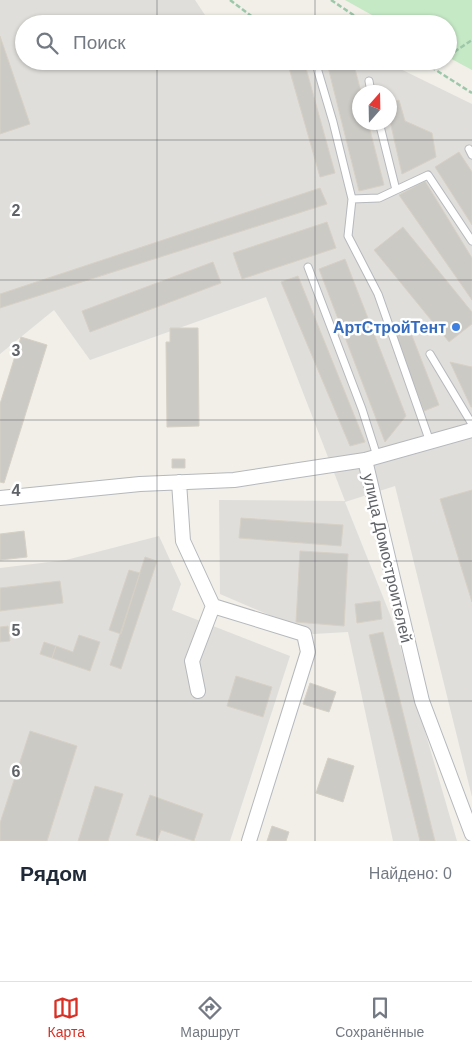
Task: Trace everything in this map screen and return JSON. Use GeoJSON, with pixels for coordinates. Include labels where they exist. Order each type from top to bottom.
{"type":"FeatureCollection","features":[{"type":"Feature","properties":{"kind":"street"},"geometry":{"type":"LineString","coordinates":[[371,458],[472,430]]}},
{"type":"Feature","properties":{"kind":"street","name":"улица Домостроителей"},"geometry":{"type":"LineString","coordinates":[[0,498],[140,484],[234,480],[371,458],[422,701],[472,834]]}},
{"type":"Feature","properties":{"kind":"street"},"geometry":{"type":"LineString","coordinates":[[179,482],[183,541],[213,606],[192,661],[198,691]]}},
{"type":"Feature","properties":{"kind":"street"},"geometry":{"type":"LineString","coordinates":[[213,606],[304,634],[308,652],[249,841]]}},
{"type":"Feature","properties":{"kind":"lane"},"geometry":{"type":"LineString","coordinates":[[319,70],[352,199],[348,236],[378,294],[430,442]]}},
{"type":"Feature","properties":{"kind":"lane"},"geometry":{"type":"LineString","coordinates":[[368,81],[369,85]]}},
{"type":"Feature","properties":{"kind":"lane"},"geometry":{"type":"LineString","coordinates":[[381,130],[396,190]]}},
{"type":"Feature","properties":{"kind":"lane"},"geometry":{"type":"LineString","coordinates":[[352,199],[379,198],[428,175],[472,242]]}},
{"type":"Feature","properties":{"kind":"lane"},"geometry":{"type":"LineString","coordinates":[[308,267],[362,408],[371,458]]}},
{"type":"Feature","properties":{"kind":"lane"},"geometry":{"type":"LineString","coordinates":[[430,354],[472,424]]}},
{"type":"Feature","properties":{"kind":"path"},"geometry":{"type":"LineString","coordinates":[[230,0],[250,15]]}},
{"type":"Feature","properties":{"kind":"path"},"geometry":{"type":"LineString","coordinates":[[332,0],[354,15]]}},
{"type":"Feature","properties":{"kind":"path"},"geometry":{"type":"LineString","coordinates":[[457,50],[472,40]]}},
{"type":"Feature","properties":{"kind":"path"},"geometry":{"type":"LineString","coordinates":[[436,70],[472,93]]}},
{"type":"Feature","properties":{"kind":"shaded area"},"geometry":{"type":"Polygon","coordinates":[[[0,0],[195,0],[205,15],[15,15],[15,70],[402,70],[472,104],[472,797],[395,486],[345,502],[393,622],[457,841],[393,841],[348,632],[313,634],[220,594],[219,500],[345,501],[266,297],[90,360],[54,310],[0,354],[0,0]]]}},
{"type":"Feature","properties":{"kind":"shaded area"},"geometry":{"type":"Polygon","coordinates":[[[159,536],[181,584],[172,610],[290,656],[230,841],[0,841],[0,568],[66,560],[159,536]]]}},
{"type":"Feature","properties":{"kind":"green space"},"geometry":{"type":"Polygon","coordinates":[[[345,0],[472,0],[472,70],[457,62],[457,15],[372,15],[345,0]]]}},
{"type":"Feature","properties":{"kind":"building"},"geometry":{"type":"Polygon","coordinates":[[[0,36],[30,124],[0,134],[0,36]]]}},
{"type":"Feature","properties":{"kind":"building"},"geometry":{"type":"Polygon","coordinates":[[[290,70],[306,70],[335,173],[320,177],[290,70]]]}},
{"type":"Feature","properties":{"kind":"building"},"geometry":{"type":"Polygon","coordinates":[[[329,70],[355,70],[359,85],[352,85],[352,130],[370,130],[384,185],[359,191],[329,70]]]}},
{"type":"Feature","properties":{"kind":"building"},"geometry":{"type":"Polygon","coordinates":[[[399,100],[405,121],[432,133],[436,157],[402,174],[392,130],[397,130],[397,101],[399,100]]]}},
{"type":"Feature","properties":{"kind":"building"},"geometry":{"type":"Polygon","coordinates":[[[459,152],[472,172],[472,225],[435,167],[459,152]]]}},
{"type":"Feature","properties":{"kind":"building"},"geometry":{"type":"Polygon","coordinates":[[[425,181],[472,258],[472,300],[399,195],[425,181]]]}},
{"type":"Feature","properties":{"kind":"building"},"geometry":{"type":"Polygon","coordinates":[[[320,188],[327,204],[0,308],[0,294],[320,188]]]}},
{"type":"Feature","properties":{"kind":"building"},"geometry":{"type":"Polygon","coordinates":[[[327,222],[336,248],[242,279],[233,253],[327,222]]]}},
{"type":"Feature","properties":{"kind":"building"},"geometry":{"type":"Polygon","coordinates":[[[403,227],[472,312],[472,324],[449,342],[374,250],[403,227]]]}},
{"type":"Feature","properties":{"kind":"building"},"geometry":{"type":"Polygon","coordinates":[[[345,259],[406,416],[385,442],[319,269],[345,259]]]}},
{"type":"Feature","properties":{"kind":"building"},"geometry":{"type":"Polygon","coordinates":[[[213,262],[221,283],[90,332],[82,311],[213,262]]]}},
{"type":"Feature","properties":{"kind":"building"},"geometry":{"type":"Polygon","coordinates":[[[298,276],[365,442],[350,446],[281,282],[298,276]]]}},
{"type":"Feature","properties":{"kind":"building"},"geometry":{"type":"Polygon","coordinates":[[[407,323],[439,405],[424,411],[392,329],[407,323]]]}},
{"type":"Feature","properties":{"kind":"building"},"geometry":{"type":"Polygon","coordinates":[[[170,328],[198,328],[199,426],[167,427],[166,342],[170,342],[170,328]]]}},
{"type":"Feature","properties":{"kind":"building"},"geometry":{"type":"Polygon","coordinates":[[[21,337],[47,345],[4,483],[0,482],[0,404],[21,337]]]}},
{"type":"Feature","properties":{"kind":"building"},"geometry":{"type":"Polygon","coordinates":[[[450,362],[472,367],[472,407],[471,407],[450,362]]]}},
{"type":"Feature","properties":{"kind":"building"},"geometry":{"type":"Polygon","coordinates":[[[172,459],[185,459],[185,468],[172,468],[172,459]]]}},
{"type":"Feature","properties":{"kind":"building"},"geometry":{"type":"Polygon","coordinates":[[[472,490],[472,602],[440,499],[472,490]]]}},
{"type":"Feature","properties":{"kind":"building"},"geometry":{"type":"Polygon","coordinates":[[[241,518],[343,525],[341,546],[239,538],[241,518]]]}},
{"type":"Feature","properties":{"kind":"building"},"geometry":{"type":"Polygon","coordinates":[[[24,531],[27,557],[0,560],[0,534],[24,531]]]}},
{"type":"Feature","properties":{"kind":"building"},"geometry":{"type":"Polygon","coordinates":[[[300,551],[348,554],[344,626],[296,622],[300,551]]]}},
{"type":"Feature","properties":{"kind":"building"},"geometry":{"type":"Polygon","coordinates":[[[145,557],[157,561],[121,669],[110,665],[145,557]]]}},
{"type":"Feature","properties":{"kind":"building"},"geometry":{"type":"Polygon","coordinates":[[[129,570],[140,573],[121,634],[109,630],[129,570]]]}},
{"type":"Feature","properties":{"kind":"building"},"geometry":{"type":"Polygon","coordinates":[[[60,581],[63,603],[0,611],[0,588],[60,581]]]}},
{"type":"Feature","properties":{"kind":"building"},"geometry":{"type":"Polygon","coordinates":[[[380,601],[382,619],[357,623],[355,604],[380,601]]]}},
{"type":"Feature","properties":{"kind":"building"},"geometry":{"type":"Polygon","coordinates":[[[8,626],[10,641],[0,642],[0,627],[8,626]]]}},
{"type":"Feature","properties":{"kind":"building"},"geometry":{"type":"Polygon","coordinates":[[[383,632],[435,841],[420,841],[369,635],[383,632]]]}},
{"type":"Feature","properties":{"kind":"building"},"geometry":{"type":"Polygon","coordinates":[[[79,635],[100,642],[90,671],[52,658],[56,646],[73,652],[79,635]]]}},
{"type":"Feature","properties":{"kind":"building"},"geometry":{"type":"Polygon","coordinates":[[[44,642],[56,646],[52,658],[40,654],[44,642]]]}},
{"type":"Feature","properties":{"kind":"building"},"geometry":{"type":"Polygon","coordinates":[[[236,676],[272,687],[263,717],[227,706],[236,676]]]}},
{"type":"Feature","properties":{"kind":"building"},"geometry":{"type":"Polygon","coordinates":[[[310,683],[336,692],[329,712],[303,704],[310,683]]]}},
{"type":"Feature","properties":{"kind":"building"},"geometry":{"type":"Polygon","coordinates":[[[30,731],[77,746],[47,841],[0,841],[0,823],[30,731]]]}},
{"type":"Feature","properties":{"kind":"building"},"geometry":{"type":"Polygon","coordinates":[[[328,758],[354,766],[343,802],[316,793],[328,758]]]}},
{"type":"Feature","properties":{"kind":"building"},"geometry":{"type":"Polygon","coordinates":[[[95,786],[123,794],[108,841],[78,841],[95,786]]]}},
{"type":"Feature","properties":{"kind":"building"},"geometry":{"type":"Polygon","coordinates":[[[150,795],[203,814],[194,841],[161,830],[157,841],[136,835],[150,795]]]}},
{"type":"Feature","properties":{"kind":"building"},"geometry":{"type":"Polygon","coordinates":[[[272,826],[289,832],[286,841],[267,841],[272,826]]]}},
{"type":"Feature","properties":{"kind":"place","name":"АртСтройТент"},"geometry":{"type":"Point","coordinates":[456,327]}}]}
